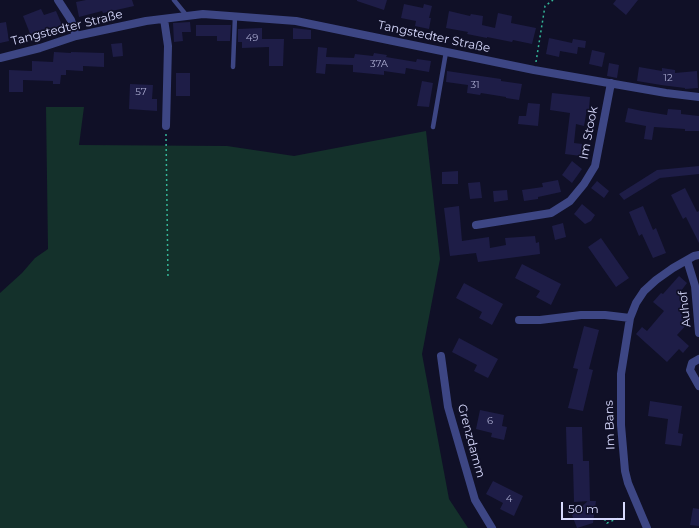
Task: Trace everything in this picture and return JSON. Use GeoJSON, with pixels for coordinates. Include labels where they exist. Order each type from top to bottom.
{"type":"FeatureCollection","features":[{"type":"Feature","properties":{"kind":"street"},"geometry":{"type":"LineString","coordinates":[[58,0],[71,20],[76,36]]}},
{"type":"Feature","properties":{"kind":"street","name":"Tangstedter Straße"},"geometry":{"type":"LineString","coordinates":[[0,58],[40,48],[76,36],[146,21],[203,14],[296,21],[534,70],[699,98]]}},
{"type":"Feature","properties":{"kind":"street"},"geometry":{"type":"LineString","coordinates":[[164,19],[168,46],[166,126]]}},
{"type":"Feature","properties":{"kind":"street","name":"Im Stook"},"geometry":{"type":"LineString","coordinates":[[476,225],[551,213],[570,201],[584,184],[595,166],[610,83]]}},
{"type":"Feature","properties":{"kind":"street","name":"Im Bans"},"geometry":{"type":"LineString","coordinates":[[647,528],[628,483],[625,471],[621,425],[621,374],[630,318],[636,303],[644,291],[673,268],[699,255]]}},
{"type":"Feature","properties":{"kind":"street","name":"Auhof"},"geometry":{"type":"LineString","coordinates":[[687,260],[695,286],[699,333]]}},
{"type":"Feature","properties":{"kind":"street"},"geometry":{"type":"LineString","coordinates":[[519,320],[540,320],[581,315],[605,315],[630,318]]}},
{"type":"Feature","properties":{"kind":"street","name":"Grenzdamm"},"geometry":{"type":"LineString","coordinates":[[441,356],[448,407],[475,500],[492,528]]}},
{"type":"Feature","properties":{"kind":"street"},"geometry":{"type":"LineString","coordinates":[[699,359],[692,363],[690,370],[699,386]]}},
{"type":"Feature","properties":{"kind":"lane"},"geometry":{"type":"LineString","coordinates":[[174,0],[187,16]]}},
{"type":"Feature","properties":{"kind":"lane"},"geometry":{"type":"LineString","coordinates":[[233,67],[235,16]]}},
{"type":"Feature","properties":{"kind":"lane"},"geometry":{"type":"LineString","coordinates":[[433,127],[446,52]]}},
{"type":"Feature","properties":{"kind":"path"},"geometry":{"type":"LineString","coordinates":[[534,70],[545,6],[553,0]]}},
{"type":"Feature","properties":{"kind":"path"},"geometry":{"type":"LineString","coordinates":[[166,126],[168,278]]}},
{"type":"Feature","properties":{"kind":"path"},"geometry":{"type":"LineString","coordinates":[[599,519],[606,520],[607,523],[619,518]]}},
{"type":"Feature","properties":{"kind":"green space"},"geometry":{"type":"Polygon","coordinates":[[[46,107],[84,107],[79,145],[227,146],[294,156],[426,131],[440,259],[422,354],[449,499],[468,528],[0,528],[0,293],[22,273],[35,258],[48,249],[46,107]]]}},
{"type":"Feature","properties":{"kind":"building"},"geometry":{"type":"Polygon","coordinates":[[[86,0],[132,0],[134,6],[103,13],[102,11],[79,17],[76,2],[86,0]]]}},
{"type":"Feature","properties":{"kind":"building"},"geometry":{"type":"Polygon","coordinates":[[[357,0],[387,0],[384,10],[357,0]]]}},
{"type":"Feature","properties":{"kind":"building"},"geometry":{"type":"Polygon","coordinates":[[[616,0],[638,0],[626,15],[613,4],[616,0]]]}},
{"type":"Feature","properties":{"kind":"building"},"geometry":{"type":"Polygon","coordinates":[[[404,4],[423,8],[424,4],[432,6],[429,18],[431,18],[429,29],[415,26],[416,21],[401,18],[404,4]]]}},
{"type":"Feature","properties":{"kind":"building"},"geometry":{"type":"Polygon","coordinates":[[[41,9],[44,15],[56,11],[62,25],[31,36],[23,16],[41,9]]]}},
{"type":"Feature","properties":{"kind":"building"},"geometry":{"type":"Polygon","coordinates":[[[449,11],[470,16],[471,14],[483,16],[482,25],[495,28],[498,13],[512,16],[511,23],[536,28],[532,44],[513,40],[512,42],[487,38],[467,34],[468,32],[446,28],[449,11]]]}},
{"type":"Feature","properties":{"kind":"building"},"geometry":{"type":"Polygon","coordinates":[[[6,22],[9,41],[0,43],[0,23],[6,22]]]}},
{"type":"Feature","properties":{"kind":"building"},"geometry":{"type":"Polygon","coordinates":[[[190,22],[191,32],[182,32],[183,41],[174,42],[173,23],[190,22]]]}},
{"type":"Feature","properties":{"kind":"building"},"geometry":{"type":"Polygon","coordinates":[[[196,25],[231,25],[230,41],[217,41],[217,36],[196,36],[196,25]]]}},
{"type":"Feature","properties":{"kind":"building"},"geometry":{"type":"Polygon","coordinates":[[[262,28],[262,39],[284,39],[283,66],[269,66],[269,47],[242,48],[242,42],[238,42],[238,29],[262,28]]]}},
{"type":"Feature","properties":{"kind":"building"},"geometry":{"type":"Polygon","coordinates":[[[293,28],[311,30],[311,39],[293,39],[293,28]]]}},
{"type":"Feature","properties":{"kind":"building"},"geometry":{"type":"Polygon","coordinates":[[[549,38],[572,43],[573,39],[586,41],[585,48],[578,47],[577,54],[560,51],[559,57],[546,54],[549,38]]]}},
{"type":"Feature","properties":{"kind":"building"},"geometry":{"type":"Polygon","coordinates":[[[122,43],[123,56],[113,57],[111,44],[122,43]]]}},
{"type":"Feature","properties":{"kind":"building"},"geometry":{"type":"Polygon","coordinates":[[[318,47],[327,48],[326,57],[354,58],[355,54],[373,56],[374,53],[387,55],[386,57],[416,62],[417,59],[431,61],[429,72],[406,68],[405,74],[384,71],[384,75],[353,72],[353,65],[326,64],[325,74],[316,73],[318,47]]]}},
{"type":"Feature","properties":{"kind":"building"},"geometry":{"type":"Polygon","coordinates":[[[592,50],[605,53],[602,67],[589,64],[592,50]]]}},
{"type":"Feature","properties":{"kind":"building"},"geometry":{"type":"Polygon","coordinates":[[[54,52],[104,53],[104,67],[83,66],[83,71],[66,70],[66,75],[61,75],[60,84],[53,84],[53,81],[23,80],[23,92],[9,92],[9,70],[32,71],[32,61],[53,62],[54,52]]]}},
{"type":"Feature","properties":{"kind":"building"},"geometry":{"type":"Polygon","coordinates":[[[609,63],[619,65],[617,78],[607,76],[609,63]]]}},
{"type":"Feature","properties":{"kind":"building"},"geometry":{"type":"Polygon","coordinates":[[[639,67],[662,71],[662,68],[675,70],[675,73],[697,71],[698,88],[685,89],[637,81],[639,67]]]}},
{"type":"Feature","properties":{"kind":"building"},"geometry":{"type":"Polygon","coordinates":[[[447,71],[501,79],[501,81],[522,84],[519,100],[481,93],[480,95],[467,93],[468,85],[446,82],[447,71]]]}},
{"type":"Feature","properties":{"kind":"building"},"geometry":{"type":"Polygon","coordinates":[[[176,73],[190,73],[190,96],[176,96],[176,73]]]}},
{"type":"Feature","properties":{"kind":"building"},"geometry":{"type":"Polygon","coordinates":[[[422,81],[433,83],[429,107],[417,106],[422,81]]]}},
{"type":"Feature","properties":{"kind":"building"},"geometry":{"type":"Polygon","coordinates":[[[130,84],[153,85],[152,99],[157,99],[157,111],[129,109],[130,84]]]}},
{"type":"Feature","properties":{"kind":"building"},"geometry":{"type":"Polygon","coordinates":[[[552,93],[590,97],[589,109],[587,109],[584,126],[576,124],[574,143],[582,144],[581,156],[565,154],[570,113],[550,110],[552,93]]]}},
{"type":"Feature","properties":{"kind":"building"},"geometry":{"type":"Polygon","coordinates":[[[528,103],[540,104],[538,126],[518,124],[519,116],[526,116],[528,103]]]}},
{"type":"Feature","properties":{"kind":"building"},"geometry":{"type":"Polygon","coordinates":[[[628,108],[667,115],[668,109],[681,110],[681,114],[699,116],[699,131],[685,131],[685,129],[654,127],[652,140],[644,139],[646,126],[625,122],[628,108]]]}},
{"type":"Feature","properties":{"kind":"building"},"geometry":{"type":"Polygon","coordinates":[[[572,161],[582,169],[572,183],[562,175],[572,161]]]}},
{"type":"Feature","properties":{"kind":"building"},"geometry":{"type":"Polygon","coordinates":[[[699,166],[699,174],[660,178],[624,200],[619,194],[657,170],[699,166]]]}},
{"type":"Feature","properties":{"kind":"building"},"geometry":{"type":"Polygon","coordinates":[[[458,171],[458,184],[442,184],[442,172],[458,171]]]}},
{"type":"Feature","properties":{"kind":"building"},"geometry":{"type":"Polygon","coordinates":[[[558,180],[561,192],[538,197],[538,199],[524,201],[522,190],[543,187],[542,183],[558,180]]]}},
{"type":"Feature","properties":{"kind":"building"},"geometry":{"type":"Polygon","coordinates":[[[597,181],[609,191],[604,198],[591,188],[597,181]]]}},
{"type":"Feature","properties":{"kind":"building"},"geometry":{"type":"Polygon","coordinates":[[[480,182],[482,198],[470,199],[468,183],[480,182]]]}},
{"type":"Feature","properties":{"kind":"building"},"geometry":{"type":"Polygon","coordinates":[[[685,188],[697,212],[699,211],[699,243],[686,217],[683,219],[671,195],[685,188]]]}},
{"type":"Feature","properties":{"kind":"building"},"geometry":{"type":"Polygon","coordinates":[[[507,190],[508,200],[494,202],[493,191],[507,190]]]}},
{"type":"Feature","properties":{"kind":"building"},"geometry":{"type":"Polygon","coordinates":[[[582,204],[595,215],[591,221],[585,224],[574,214],[582,204]]]}},
{"type":"Feature","properties":{"kind":"building"},"geometry":{"type":"Polygon","coordinates":[[[459,206],[462,241],[489,237],[490,248],[506,245],[505,238],[535,236],[536,243],[539,242],[540,254],[478,262],[476,253],[450,256],[444,208],[459,206]]]}},
{"type":"Feature","properties":{"kind":"building"},"geometry":{"type":"Polygon","coordinates":[[[643,206],[653,230],[656,228],[666,253],[653,258],[642,234],[639,236],[629,212],[643,206]]]}},
{"type":"Feature","properties":{"kind":"building"},"geometry":{"type":"Polygon","coordinates":[[[563,223],[566,237],[555,240],[552,226],[563,223]]]}},
{"type":"Feature","properties":{"kind":"building"},"geometry":{"type":"Polygon","coordinates":[[[601,238],[629,278],[616,287],[588,247],[601,238]]]}},
{"type":"Feature","properties":{"kind":"building"},"geometry":{"type":"Polygon","coordinates":[[[522,264],[561,284],[551,305],[536,297],[540,291],[515,278],[522,264]]]}},
{"type":"Feature","properties":{"kind":"building"},"geometry":{"type":"Polygon","coordinates":[[[679,276],[687,283],[681,291],[688,298],[683,303],[686,306],[680,313],[690,321],[677,335],[689,346],[683,353],[679,349],[667,362],[636,334],[642,327],[647,331],[664,311],[653,302],[661,293],[663,294],[679,276]]]}},
{"type":"Feature","properties":{"kind":"building"},"geometry":{"type":"Polygon","coordinates":[[[464,283],[503,304],[492,325],[479,318],[482,312],[456,298],[464,283]]]}},
{"type":"Feature","properties":{"kind":"building"},"geometry":{"type":"Polygon","coordinates":[[[584,326],[599,330],[589,369],[593,370],[583,411],[568,408],[578,369],[573,368],[584,326]]]}},
{"type":"Feature","properties":{"kind":"building"},"geometry":{"type":"Polygon","coordinates":[[[459,338],[498,359],[488,378],[474,371],[477,365],[452,352],[459,338]]]}},
{"type":"Feature","properties":{"kind":"building"},"geometry":{"type":"Polygon","coordinates":[[[650,401],[682,406],[678,433],[683,434],[681,446],[665,444],[668,419],[648,416],[650,401]]]}},
{"type":"Feature","properties":{"kind":"building"},"geometry":{"type":"Polygon","coordinates":[[[480,410],[504,415],[502,426],[507,427],[504,440],[491,437],[492,433],[476,429],[480,410]]]}},
{"type":"Feature","properties":{"kind":"building"},"geometry":{"type":"Polygon","coordinates":[[[566,427],[582,427],[583,461],[589,461],[590,501],[574,502],[573,464],[567,464],[566,427]]]}},
{"type":"Feature","properties":{"kind":"building"},"geometry":{"type":"Polygon","coordinates":[[[493,481],[523,496],[514,516],[500,509],[503,503],[486,494],[493,481]]]}},
{"type":"Feature","properties":{"kind":"building"},"geometry":{"type":"Polygon","coordinates":[[[588,501],[596,501],[593,523],[577,528],[572,515],[588,501]]]}},
{"type":"Feature","properties":{"kind":"building"},"geometry":{"type":"Polygon","coordinates":[[[693,508],[699,509],[699,526],[690,525],[693,508]]]}}]}
